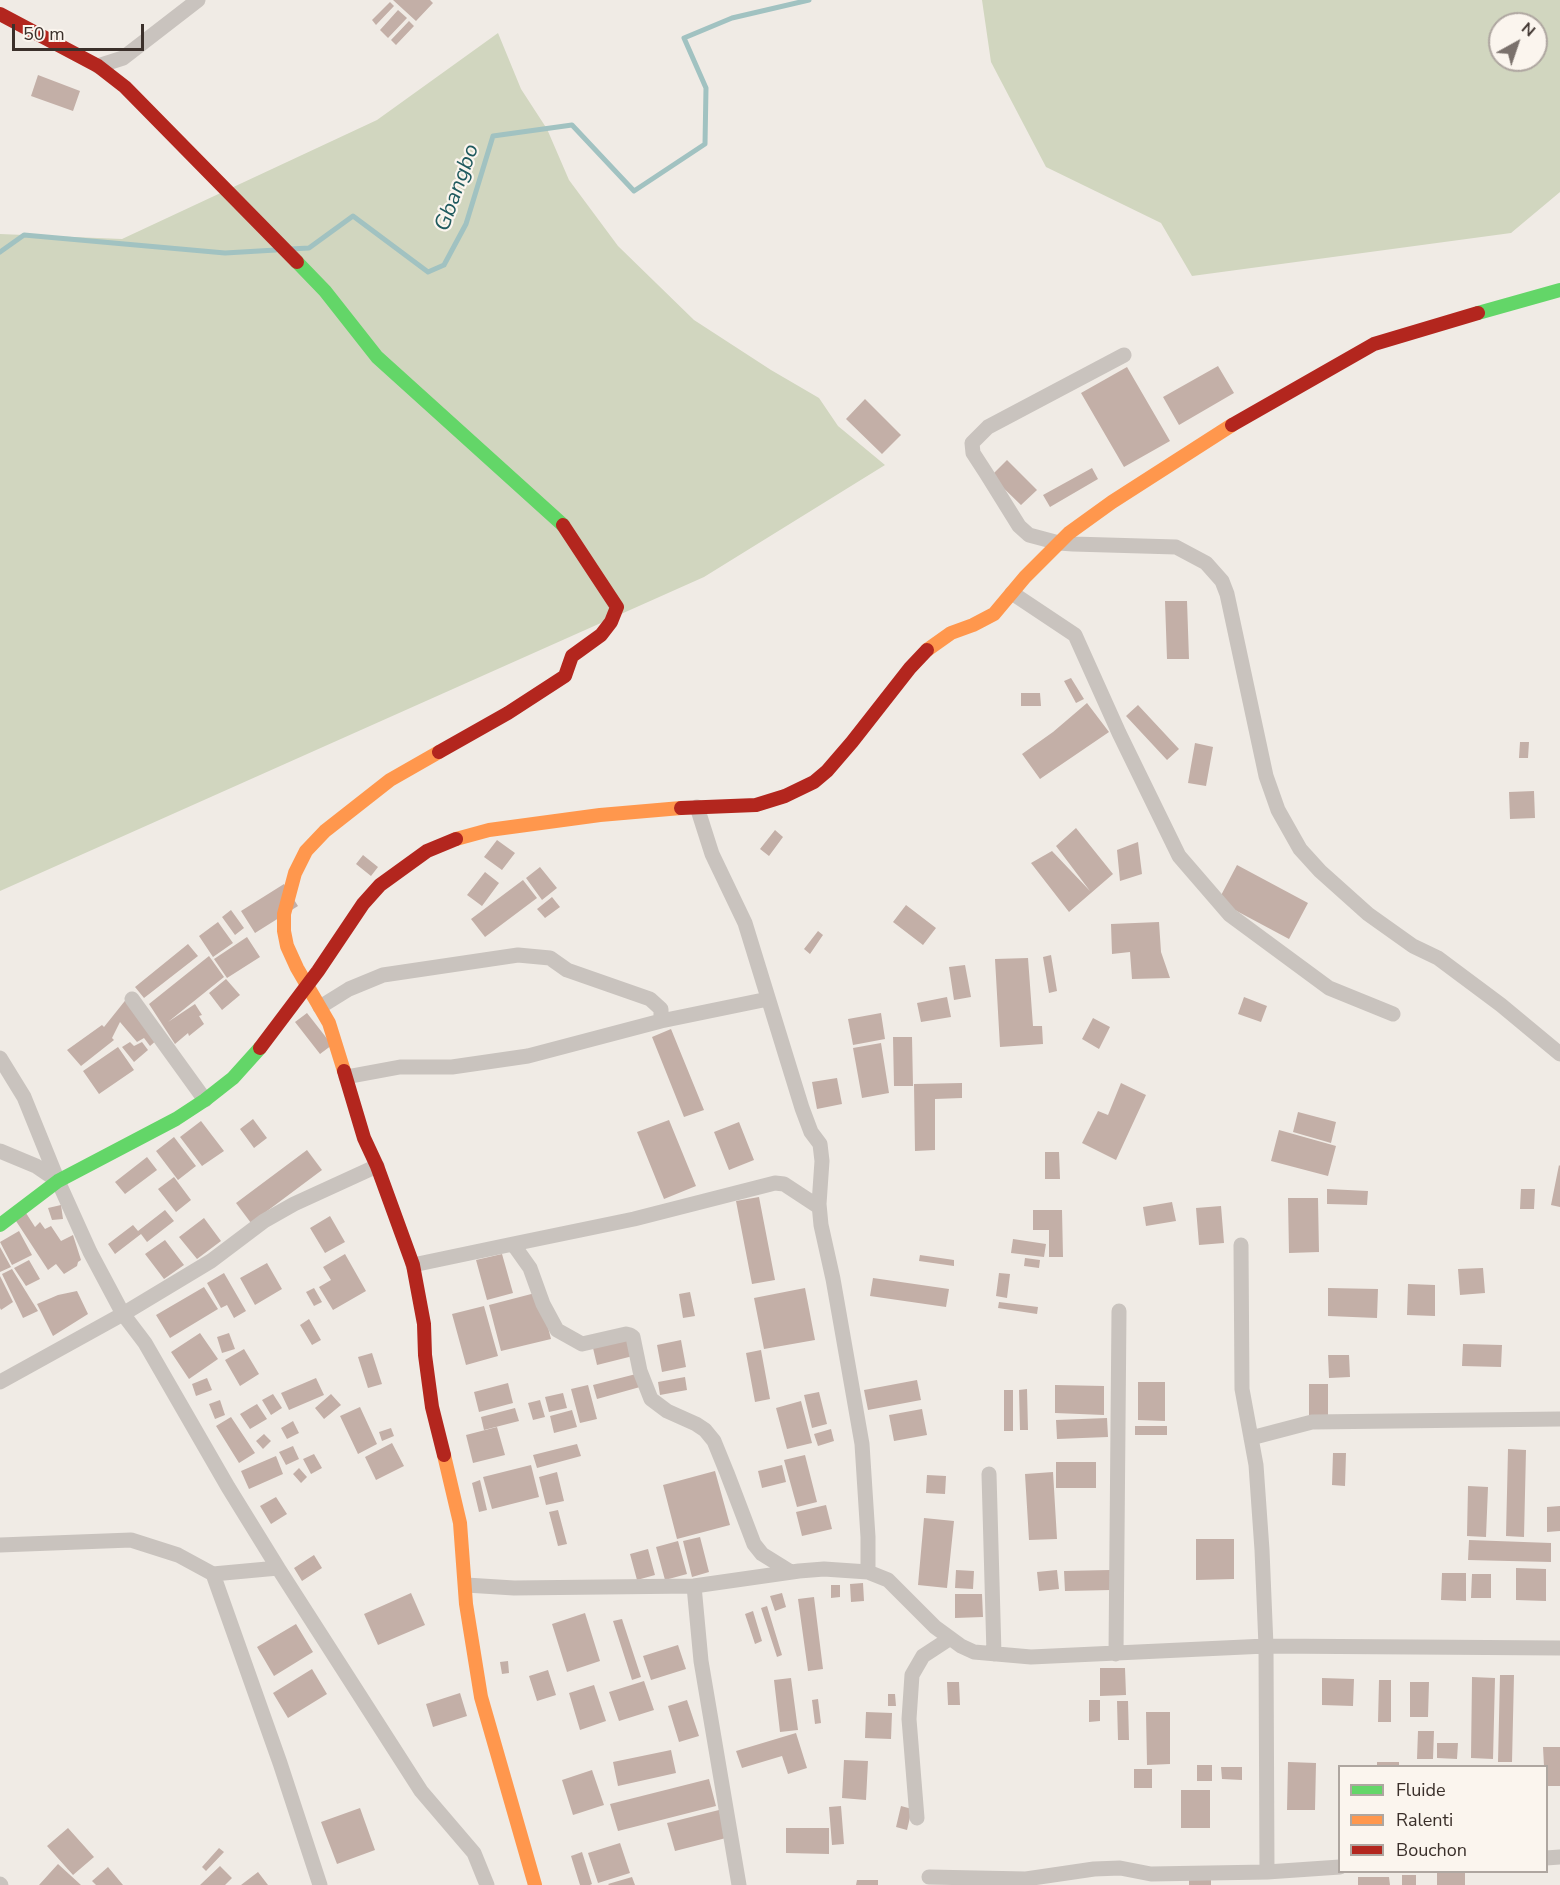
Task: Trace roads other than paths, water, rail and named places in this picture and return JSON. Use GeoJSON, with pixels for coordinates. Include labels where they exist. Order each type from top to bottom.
{"type":"FeatureCollection","features":[{"type":"Feature","properties":{"kind":"street"},"geometry":{"type":"LineString","coordinates":[[98,66],[123,58],[198,0]]}},
{"type":"Feature","properties":{"kind":"street"},"geometry":{"type":"LineString","coordinates":[[0,14],[98,66],[124,87],[325,291],[377,357],[394,374],[485,453],[567,529],[617,607],[611,622],[601,635],[572,656],[565,676],[508,713],[390,780],[344,814],[306,851],[295,873],[284,914],[284,931],[292,957],[328,1023],[364,1138],[377,1166],[413,1264],[424,1324],[424,1356],[432,1407],[460,1523],[471,1638],[481,1696],[535,1885]]}},
{"type":"Feature","properties":{"kind":"street"},"geometry":{"type":"LineString","coordinates":[[0,1225],[58,1181],[176,1119],[206,1100],[233,1078],[253,1057],[308,984],[363,904],[380,885],[427,851],[458,838],[523,825],[600,815],[756,805],[785,796],[814,782],[827,771],[852,742],[910,668],[931,646],[951,633],[994,614],[1069,533],[1112,502],[1245,416],[1374,344],[1560,290]]}},
{"type":"Feature","properties":{"kind":"street"},"geometry":{"type":"LineString","coordinates":[[1124,355],[988,427],[972,443],[973,453],[1019,526],[1029,534],[1059,543],[1176,547],[1197,556],[1206,563],[1221,581],[1227,594],[1266,776],[1278,810],[1300,849],[1320,871],[1368,914],[1413,946],[1438,958],[1501,1005],[1560,1054]]}},
{"type":"Feature","properties":{"kind":"street"},"geometry":{"type":"LineString","coordinates":[[1012,593],[1075,635],[1119,733],[1179,856],[1230,915],[1329,988],[1393,1014]]}},
{"type":"Feature","properties":{"kind":"street"},"geometry":{"type":"LineString","coordinates":[[697,807],[712,854],[745,923],[802,1108],[811,1132],[820,1144],[821,1225],[833,1279],[862,1443],[868,1572]]}},
{"type":"Feature","properties":{"kind":"street"},"geometry":{"type":"LineString","coordinates":[[320,1007],[350,988],[383,975],[518,955],[550,958],[567,970],[650,999],[661,1009],[661,1021]]}},
{"type":"Feature","properties":{"kind":"street"},"geometry":{"type":"LineString","coordinates":[[132,999],[206,1100]]}},
{"type":"Feature","properties":{"kind":"street"},"geometry":{"type":"LineString","coordinates":[[346,1077],[400,1067],[452,1067],[528,1056],[661,1021],[768,999]]}},
{"type":"Feature","properties":{"kind":"street"},"geometry":{"type":"LineString","coordinates":[[0,1058],[24,1097],[90,1252],[123,1314],[145,1343],[228,1487],[421,1791],[474,1853],[487,1885]]}},
{"type":"Feature","properties":{"kind":"street"},"geometry":{"type":"LineString","coordinates":[[0,1151],[36,1166],[58,1181]]}},
{"type":"Feature","properties":{"kind":"street"},"geometry":{"type":"LineString","coordinates":[[0,1382],[123,1314],[211,1261],[264,1221],[309,1196],[377,1166]]}},
{"type":"Feature","properties":{"kind":"street"},"geometry":{"type":"LineString","coordinates":[[413,1264],[634,1219],[775,1183],[784,1184],[819,1207]]}},
{"type":"Feature","properties":{"kind":"street"},"geometry":{"type":"LineString","coordinates":[[513,1244],[530,1268],[543,1304],[557,1330],[582,1344],[626,1334],[633,1337],[640,1371],[651,1399],[667,1411],[705,1430],[714,1442],[728,1473],[754,1544],[762,1554],[791,1572]]}},
{"type":"Feature","properties":{"kind":"street"},"geometry":{"type":"LineString","coordinates":[[1241,1245],[1242,1389],[1258,1489],[1266,1646],[1267,1872]]}},
{"type":"Feature","properties":{"kind":"street"},"geometry":{"type":"LineString","coordinates":[[1116,1653],[1119,1311]]}},
{"type":"Feature","properties":{"kind":"street"},"geometry":{"type":"LineString","coordinates":[[1251,1438],[1312,1422],[1560,1419]]}},
{"type":"Feature","properties":{"kind":"street"},"geometry":{"type":"LineString","coordinates":[[989,1474],[994,1654]]}},
{"type":"Feature","properties":{"kind":"street"},"geometry":{"type":"LineString","coordinates":[[0,1545],[131,1540],[178,1555],[213,1574],[278,1568]]}},
{"type":"Feature","properties":{"kind":"street"},"geometry":{"type":"LineString","coordinates":[[466,1585],[514,1588],[694,1586],[824,1569],[868,1572],[888,1580],[949,1639],[974,1652],[1031,1657],[1266,1646],[1560,1648]]}},
{"type":"Feature","properties":{"kind":"street"},"geometry":{"type":"LineString","coordinates":[[213,1574],[280,1763],[320,1885]]}},
{"type":"Feature","properties":{"kind":"street"},"geometry":{"type":"LineString","coordinates":[[694,1586],[701,1661],[739,1885]]}},
{"type":"Feature","properties":{"kind":"street"},"geometry":{"type":"LineString","coordinates":[[917,1818],[909,1719],[912,1676],[923,1656],[949,1639]]}},
{"type":"Feature","properties":{"kind":"street"},"geometry":{"type":"LineString","coordinates":[[929,1877],[1026,1879],[1094,1869],[1120,1868],[1151,1874],[1267,1872],[1338,1867]]}},
{"type":"Feature","properties":{"kind":"waterway","name":"Gbangbo"},"geometry":{"type":"LineString","coordinates":[[291,249],[309,248],[353,216],[428,272],[444,265],[466,224],[493,136],[572,125],[634,191],[705,144],[706,88],[684,38],[732,18],[809,0]]}},
{"type":"Feature","properties":{"kind":"waterway","name":"Gbangbo"},"geometry":{"type":"LineString","coordinates":[[0,252],[24,235],[225,253],[276,250]]}}]}
